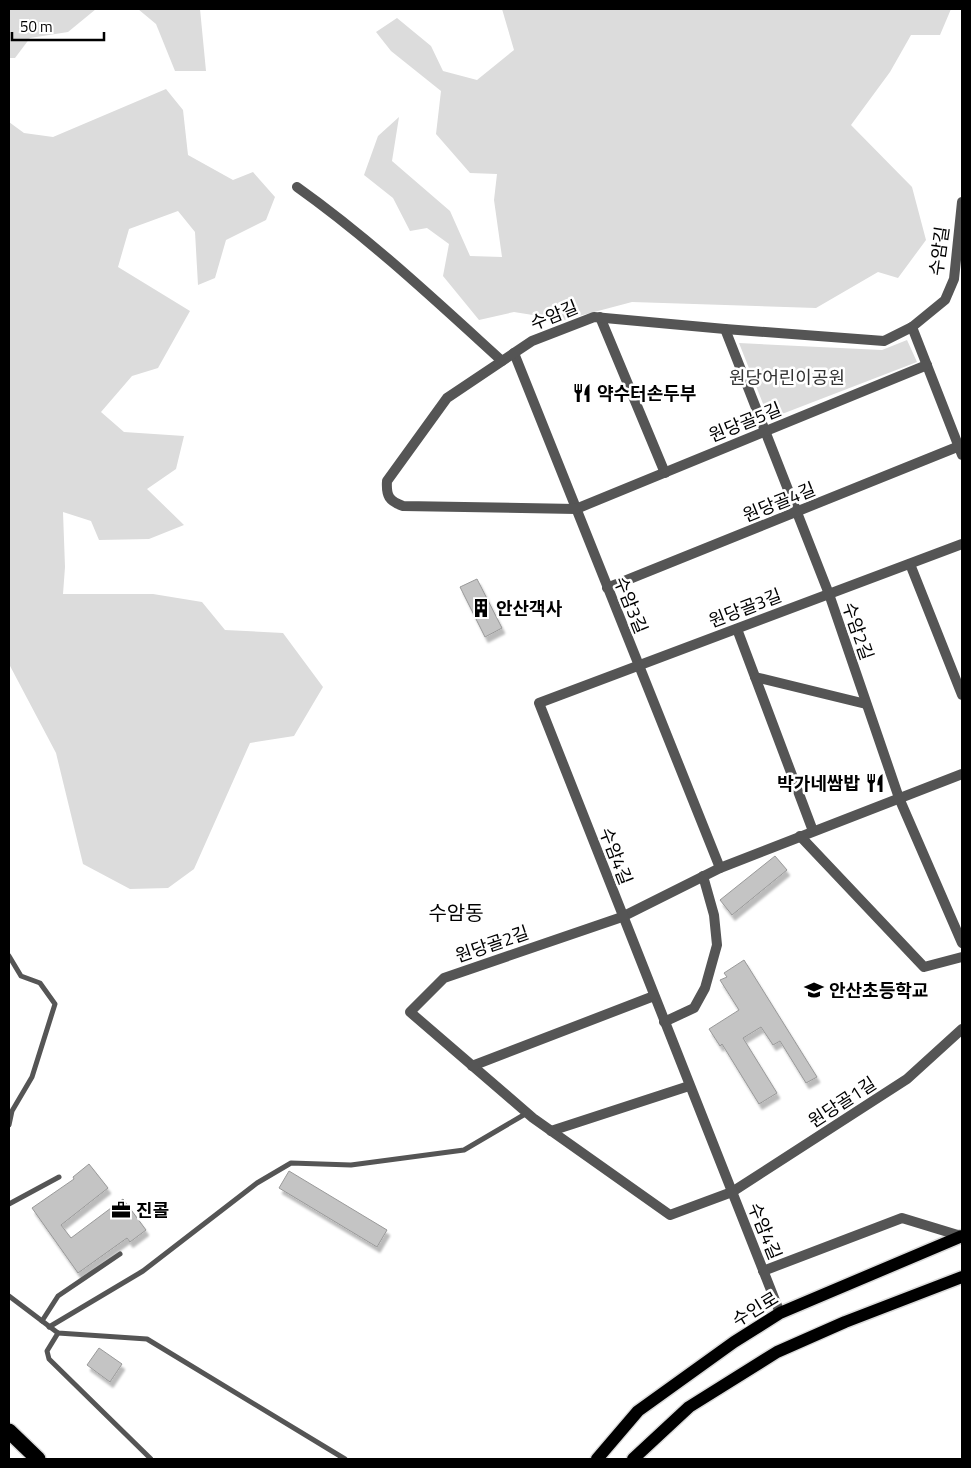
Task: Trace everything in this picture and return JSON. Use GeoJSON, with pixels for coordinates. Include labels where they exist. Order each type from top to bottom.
{"type":"FeatureCollection","features":[{"type":"Feature","properties":{"kind":"highway"},"geometry":{"type":"LineString","coordinates":[[9,1431],[38,1459]]}},
{"type":"Feature","properties":{"kind":"main road","name":"수인로"},"geometry":{"type":"LineString","coordinates":[[597,1459],[638,1411],[734,1342],[780,1312],[962,1236]]}},
{"type":"Feature","properties":{"kind":"main road"},"geometry":{"type":"LineString","coordinates":[[633,1459],[689,1408],[777,1352],[845,1322],[962,1277]]}},
{"type":"Feature","properties":{"kind":"street"},"geometry":{"type":"LineString","coordinates":[[296,187],[340,218],[396,265],[502,361]]}},
{"type":"Feature","properties":{"kind":"street","name":"수암길"},"geometry":{"type":"LineString","coordinates":[[576,509],[403,506],[392,502],[386,493],[387,481],[448,398],[532,341],[594,317],[884,341],[912,327],[945,300],[954,279],[960,250],[962,202]]}},
{"type":"Feature","properties":{"kind":"street"},"geometry":{"type":"LineString","coordinates":[[600,317],[665,472]]}},
{"type":"Feature","properties":{"kind":"street"},"geometry":{"type":"LineString","coordinates":[[912,327],[961,449]]}},
{"type":"Feature","properties":{"kind":"street","name":"수암2길"},"geometry":{"type":"LineString","coordinates":[[725,329],[828,594],[899,798],[962,943]]}},
{"type":"Feature","properties":{"kind":"street","name":"수암3길"},"geometry":{"type":"LineString","coordinates":[[514,353],[720,868]]}},
{"type":"Feature","properties":{"kind":"street","name":"원당골5길"},"geometry":{"type":"LineString","coordinates":[[576,509],[927,365]]}},
{"type":"Feature","properties":{"kind":"street","name":"원당골4길"},"geometry":{"type":"LineString","coordinates":[[607,588],[796,512],[961,449]]}},
{"type":"Feature","properties":{"kind":"street","name":"원당골3길"},"geometry":{"type":"LineString","coordinates":[[539,703],[962,544]]}},
{"type":"Feature","properties":{"kind":"street"},"geometry":{"type":"LineString","coordinates":[[910,564],[962,695]]}},
{"type":"Feature","properties":{"kind":"street"},"geometry":{"type":"LineString","coordinates":[[737,629],[814,831]]}},
{"type":"Feature","properties":{"kind":"street"},"geometry":{"type":"LineString","coordinates":[[755,677],[866,704]]}},
{"type":"Feature","properties":{"kind":"street","name":"수암4길"},"geometry":{"type":"LineString","coordinates":[[539,703],[622,917],[780,1312]]}},
{"type":"Feature","properties":{"kind":"street","name":"원당골2길"},"geometry":{"type":"LineString","coordinates":[[732,1192],[670,1215],[551,1132],[410,1012],[444,978],[622,917],[720,868],[962,774]]}},
{"type":"Feature","properties":{"kind":"street"},"geometry":{"type":"LineString","coordinates":[[800,836],[924,967],[962,957]]}},
{"type":"Feature","properties":{"kind":"street"},"geometry":{"type":"LineString","coordinates":[[664,1022],[694,1008],[705,988],[717,945],[714,915],[703,876]]}},
{"type":"Feature","properties":{"kind":"street"},"geometry":{"type":"LineString","coordinates":[[472,1066],[654,996]]}},
{"type":"Feature","properties":{"kind":"street","name":"원당골1길"},"geometry":{"type":"LineString","coordinates":[[732,1192],[907,1079],[962,1029]]}},
{"type":"Feature","properties":{"kind":"street"},"geometry":{"type":"LineString","coordinates":[[551,1132],[690,1086]]}},
{"type":"Feature","properties":{"kind":"street"},"geometry":{"type":"LineString","coordinates":[[763,1271],[902,1218],[962,1236]]}},
{"type":"Feature","properties":{"kind":"lane"},"geometry":{"type":"LineString","coordinates":[[9,956],[21,976],[40,983],[55,1004],[32,1077],[12,1111],[9,1125]]}},
{"type":"Feature","properties":{"kind":"lane"},"geometry":{"type":"LineString","coordinates":[[49,1327],[143,1271],[257,1183],[291,1163],[351,1165],[464,1150],[527,1113]]}},
{"type":"Feature","properties":{"kind":"lane"},"geometry":{"type":"LineString","coordinates":[[9,1204],[59,1177]]}},
{"type":"Feature","properties":{"kind":"lane"},"geometry":{"type":"LineString","coordinates":[[42,1321],[58,1296],[120,1254]]}},
{"type":"Feature","properties":{"kind":"lane"},"geometry":{"type":"LineString","coordinates":[[9,1296],[58,1333],[147,1339],[345,1459]]}},
{"type":"Feature","properties":{"kind":"lane"},"geometry":{"type":"LineString","coordinates":[[58,1333],[47,1351],[49,1359],[152,1459]]}},
{"type":"Feature","properties":{"kind":"green space"},"geometry":{"type":"Polygon","coordinates":[[[9,9],[96,9],[68,32],[30,38],[15,58],[9,58],[9,9]]]}},
{"type":"Feature","properties":{"kind":"green space"},"geometry":{"type":"Polygon","coordinates":[[[138,9],[200,9],[206,71],[175,71],[156,24],[138,9]]]}},
{"type":"Feature","properties":{"kind":"green space"},"geometry":{"type":"Polygon","coordinates":[[[502,9],[951,9],[940,35],[911,35],[890,72],[851,125],[912,187],[926,240],[898,278],[878,272],[816,308],[632,302],[564,320],[514,312],[479,320],[443,276],[449,244],[427,228],[410,231],[393,198],[364,175],[378,136],[399,117],[392,161],[450,211],[470,256],[502,257],[494,200],[497,174],[470,173],[436,134],[441,91],[391,51],[376,32],[397,18],[431,46],[443,71],[477,80],[514,50],[502,9]]]}},
{"type":"Feature","properties":{"kind":"green space"},"geometry":{"type":"Polygon","coordinates":[[[166,89],[183,110],[188,155],[233,180],[253,172],[275,197],[266,220],[226,240],[215,278],[198,285],[195,232],[178,211],[129,229],[118,267],[190,311],[158,368],[132,376],[101,412],[124,432],[184,436],[176,469],[147,489],[184,525],[149,539],[99,540],[91,521],[63,512],[65,567],[63,594],[153,594],[202,602],[225,630],[283,633],[323,687],[294,736],[250,743],[194,869],[168,888],[130,889],[83,864],[56,753],[9,664],[9,122],[24,133],[53,137],[166,89]]]}},
{"type":"Feature","properties":{"kind":"green space","name":"원당어린이공원"},"geometry":{"type":"Polygon","coordinates":[[[907,340],[917,362],[769,419],[739,343],[882,350],[907,340]]]}},
{"type":"Feature","properties":{"kind":"building","name":"안산객사"},"geometry":{"type":"Polygon","coordinates":[[[477,579],[502,628],[485,637],[460,587],[477,579]]]}},
{"type":"Feature","properties":{"kind":"building"},"geometry":{"type":"Polygon","coordinates":[[[775,856],[787,870],[732,915],[720,900],[775,856]]]}},
{"type":"Feature","properties":{"kind":"building"},"geometry":{"type":"Polygon","coordinates":[[[744,960],[817,1077],[806,1083],[780,1041],[773,1045],[761,1027],[743,1038],[777,1093],[759,1104],[722,1044],[720,1046],[709,1029],[739,1010],[720,980],[727,977],[724,973],[744,960]]]}},
{"type":"Feature","properties":{"kind":"building"},"geometry":{"type":"Polygon","coordinates":[[[89,1164],[108,1188],[61,1225],[71,1238],[123,1199],[146,1230],[130,1242],[127,1238],[78,1273],[32,1208],[74,1179],[73,1177],[89,1164]]]}},
{"type":"Feature","properties":{"kind":"building"},"geometry":{"type":"Polygon","coordinates":[[[289,1171],[387,1230],[377,1247],[279,1188],[289,1171]]]}},
{"type":"Feature","properties":{"kind":"building"},"geometry":{"type":"Polygon","coordinates":[[[99,1348],[122,1364],[110,1382],[87,1365],[99,1348]]]}},
{"type":"Feature","properties":{"kind":"place","name":"약수터손두부"},"geometry":{"type":"Point","coordinates":[582,393]}},
{"type":"Feature","properties":{"kind":"place","name":"안산객사"},"geometry":{"type":"Point","coordinates":[481,608]}},
{"type":"Feature","properties":{"kind":"place","name":"박가네쌈밥"},"geometry":{"type":"Point","coordinates":[875,783]}},
{"type":"Feature","properties":{"kind":"place","name":"안산초등학교"},"geometry":{"type":"Point","coordinates":[814,990]}},
{"type":"Feature","properties":{"kind":"place","name":"진콜"},"geometry":{"type":"Point","coordinates":[121,1210]}},
{"type":"Feature","properties":{"kind":"district","name":"수암동"},"geometry":{"type":"Point","coordinates":[456,912]}}]}
